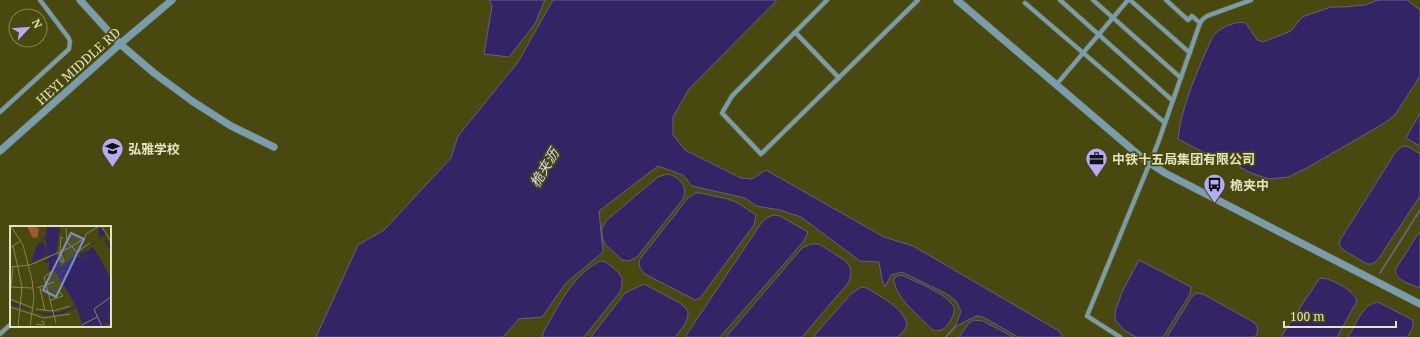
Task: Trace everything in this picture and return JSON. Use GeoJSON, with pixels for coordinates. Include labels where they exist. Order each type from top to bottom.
{"type":"FeatureCollection","features":[{"type":"Feature","properties":{"kind":"street"},"geometry":{"type":"LineString","coordinates":[[0,112],[69,49],[70,41],[68,36],[40,0]]}},
{"type":"Feature","properties":{"kind":"street"},"geometry":{"type":"LineString","coordinates":[[80,0],[120,44],[154,73],[192,101],[231,126],[274,147]]}},
{"type":"Feature","properties":{"kind":"street","name":"HEYI MIDDLE RD"},"geometry":{"type":"LineString","coordinates":[[0,151],[120,44],[172,0]]}},
{"type":"Feature","properties":{"kind":"street"},"geometry":{"type":"LineString","coordinates":[[827,0],[732,96],[722,113],[761,154],[918,0]]}},
{"type":"Feature","properties":{"kind":"street"},"geometry":{"type":"LineString","coordinates":[[957,0],[1141,158],[1165,173],[1420,304]]}},
{"type":"Feature","properties":{"kind":"street"},"geometry":{"type":"LineString","coordinates":[[1060,0],[1173,101]]}},
{"type":"Feature","properties":{"kind":"street"},"geometry":{"type":"LineString","coordinates":[[1093,0],[1181,78]]}},
{"type":"Feature","properties":{"kind":"street"},"geometry":{"type":"LineString","coordinates":[[1056,85],[1129,0],[1190,53]]}},
{"type":"Feature","properties":{"kind":"street"},"geometry":{"type":"LineString","coordinates":[[1166,0],[1188,20],[1192,16],[1200,23]]}},
{"type":"Feature","properties":{"kind":"street"},"geometry":{"type":"LineString","coordinates":[[1120,337],[1087,316],[1158,143],[1200,23],[1207,16],[1252,0]]}},
{"type":"Feature","properties":{"kind":"street"},"geometry":{"type":"LineString","coordinates":[[1025,3],[1165,123]]}},
{"type":"Feature","properties":{"kind":"street"},"geometry":{"type":"LineString","coordinates":[[795,32],[839,78]]}},
{"type":"Feature","properties":{"kind":"street"},"geometry":{"type":"LineString","coordinates":[[0,334],[10,325]]}},
{"type":"Feature","properties":{"kind":"water"},"geometry":{"type":"Polygon","coordinates":[[[489,0],[545,0],[535,24],[509,57],[484,54],[492,6],[489,0]]]}},
{"type":"Feature","properties":{"kind":"water","name":"桅夹沥"},"geometry":{"type":"Polygon","coordinates":[[[553,0],[777,0],[689,89],[673,117],[673,135],[685,150],[741,178],[752,179],[766,170],[884,237],[913,246],[1059,331],[1063,337],[1018,337],[983,317],[976,316],[955,327],[961,311],[956,301],[947,294],[902,272],[891,275],[885,287],[882,280],[879,262],[860,261],[801,217],[780,210],[756,206],[745,198],[692,186],[683,175],[658,166],[599,211],[603,252],[566,283],[542,317],[519,319],[503,337],[316,337],[358,245],[384,230],[451,158],[458,136],[518,62],[553,0]]]}},
{"type":"Feature","properties":{"kind":"water"},"geometry":{"type":"Polygon","coordinates":[[[1378,0],[1407,0],[1420,10],[1420,76],[1395,115],[1386,122],[1307,168],[1288,177],[1269,179],[1251,173],[1225,159],[1205,153],[1178,139],[1188,96],[1212,39],[1221,29],[1234,23],[1243,22],[1246,23],[1257,40],[1263,42],[1291,31],[1302,17],[1331,7],[1365,5],[1378,0]]]}},
{"type":"Feature","properties":{"kind":"water"},"geometry":{"type":"Polygon","coordinates":[[[1420,113],[1420,146],[1406,138],[1420,113]]]}},
{"type":"Feature","properties":{"kind":"water"},"geometry":{"type":"Polygon","coordinates":[[[1405,146],[1420,154],[1420,196],[1377,261],[1372,264],[1367,264],[1342,249],[1339,244],[1340,240],[1395,153],[1401,147],[1405,146]]]}},
{"type":"Feature","properties":{"kind":"water"},"geometry":{"type":"Polygon","coordinates":[[[667,174],[675,177],[684,186],[685,195],[683,199],[637,257],[627,261],[621,259],[605,244],[602,237],[602,228],[606,221],[658,177],[667,174]]]}},
{"type":"Feature","properties":{"kind":"water"},"geometry":{"type":"Polygon","coordinates":[[[696,193],[728,199],[738,203],[756,215],[754,225],[700,298],[695,300],[645,274],[639,263],[640,259],[688,198],[696,193]]]}},
{"type":"Feature","properties":{"kind":"water"},"geometry":{"type":"Polygon","coordinates":[[[774,215],[780,216],[808,232],[804,241],[720,337],[685,337],[762,222],[768,217],[774,215]]]}},
{"type":"Feature","properties":{"kind":"water"},"geometry":{"type":"Polygon","coordinates":[[[1420,231],[1420,288],[1398,277],[1395,270],[1420,231]]]}},
{"type":"Feature","properties":{"kind":"water"},"geometry":{"type":"Polygon","coordinates":[[[811,244],[819,244],[846,261],[851,272],[849,282],[802,337],[726,337],[802,248],[811,244]]]}},
{"type":"Feature","properties":{"kind":"water"},"geometry":{"type":"Polygon","coordinates":[[[1139,260],[1191,287],[1190,294],[1163,337],[1136,337],[1124,330],[1116,321],[1115,312],[1122,292],[1139,260]]]}},
{"type":"Feature","properties":{"kind":"water"},"geometry":{"type":"Polygon","coordinates":[[[600,261],[606,262],[618,272],[622,278],[620,292],[584,337],[542,337],[567,292],[590,267],[600,261]]]}},
{"type":"Feature","properties":{"kind":"water"},"geometry":{"type":"Polygon","coordinates":[[[900,275],[932,289],[951,303],[954,308],[954,314],[946,327],[942,330],[933,330],[915,313],[898,292],[895,285],[894,278],[900,275]]]}},
{"type":"Feature","properties":{"kind":"water"},"geometry":{"type":"Polygon","coordinates":[[[1321,278],[1331,280],[1347,289],[1352,293],[1357,301],[1337,337],[1281,337],[1317,282],[1321,278]]]}},
{"type":"Feature","properties":{"kind":"water"},"geometry":{"type":"Polygon","coordinates":[[[644,284],[680,303],[688,311],[686,322],[675,337],[591,337],[625,293],[644,284]]]}},
{"type":"Feature","properties":{"kind":"water"},"geometry":{"type":"Polygon","coordinates":[[[861,287],[867,288],[885,299],[896,307],[904,317],[907,323],[905,329],[898,337],[813,337],[851,294],[861,287]]]}},
{"type":"Feature","properties":{"kind":"water"},"geometry":{"type":"Polygon","coordinates":[[[1196,293],[1203,294],[1255,323],[1258,330],[1255,337],[1167,337],[1191,298],[1196,293]]]}},
{"type":"Feature","properties":{"kind":"water"},"geometry":{"type":"Polygon","coordinates":[[[1378,302],[1411,319],[1413,326],[1407,337],[1348,337],[1364,311],[1372,304],[1378,302]]]}},
{"type":"Feature","properties":{"kind":"water"},"geometry":{"type":"Polygon","coordinates":[[[973,320],[983,321],[1013,337],[959,337],[973,320]]]}},
{"type":"Feature","properties":{"kind":"waterway"},"geometry":{"type":"LineString","coordinates":[[1380,273],[1420,210]]}},
{"type":"Feature","properties":{"kind":"waterway"},"geometry":{"type":"LineString","coordinates":[[946,337],[955,327]]}},
{"type":"Feature","properties":{"kind":"place","name":"弘雅学校"},"geometry":{"type":"Point","coordinates":[113,168]}},
{"type":"Feature","properties":{"kind":"place","name":"中铁十五局集团有限公司"},"geometry":{"type":"Point","coordinates":[1096,178]}},
{"type":"Feature","properties":{"kind":"place","name":"桅夹中"},"geometry":{"type":"Point","coordinates":[1214,204]}}]}
